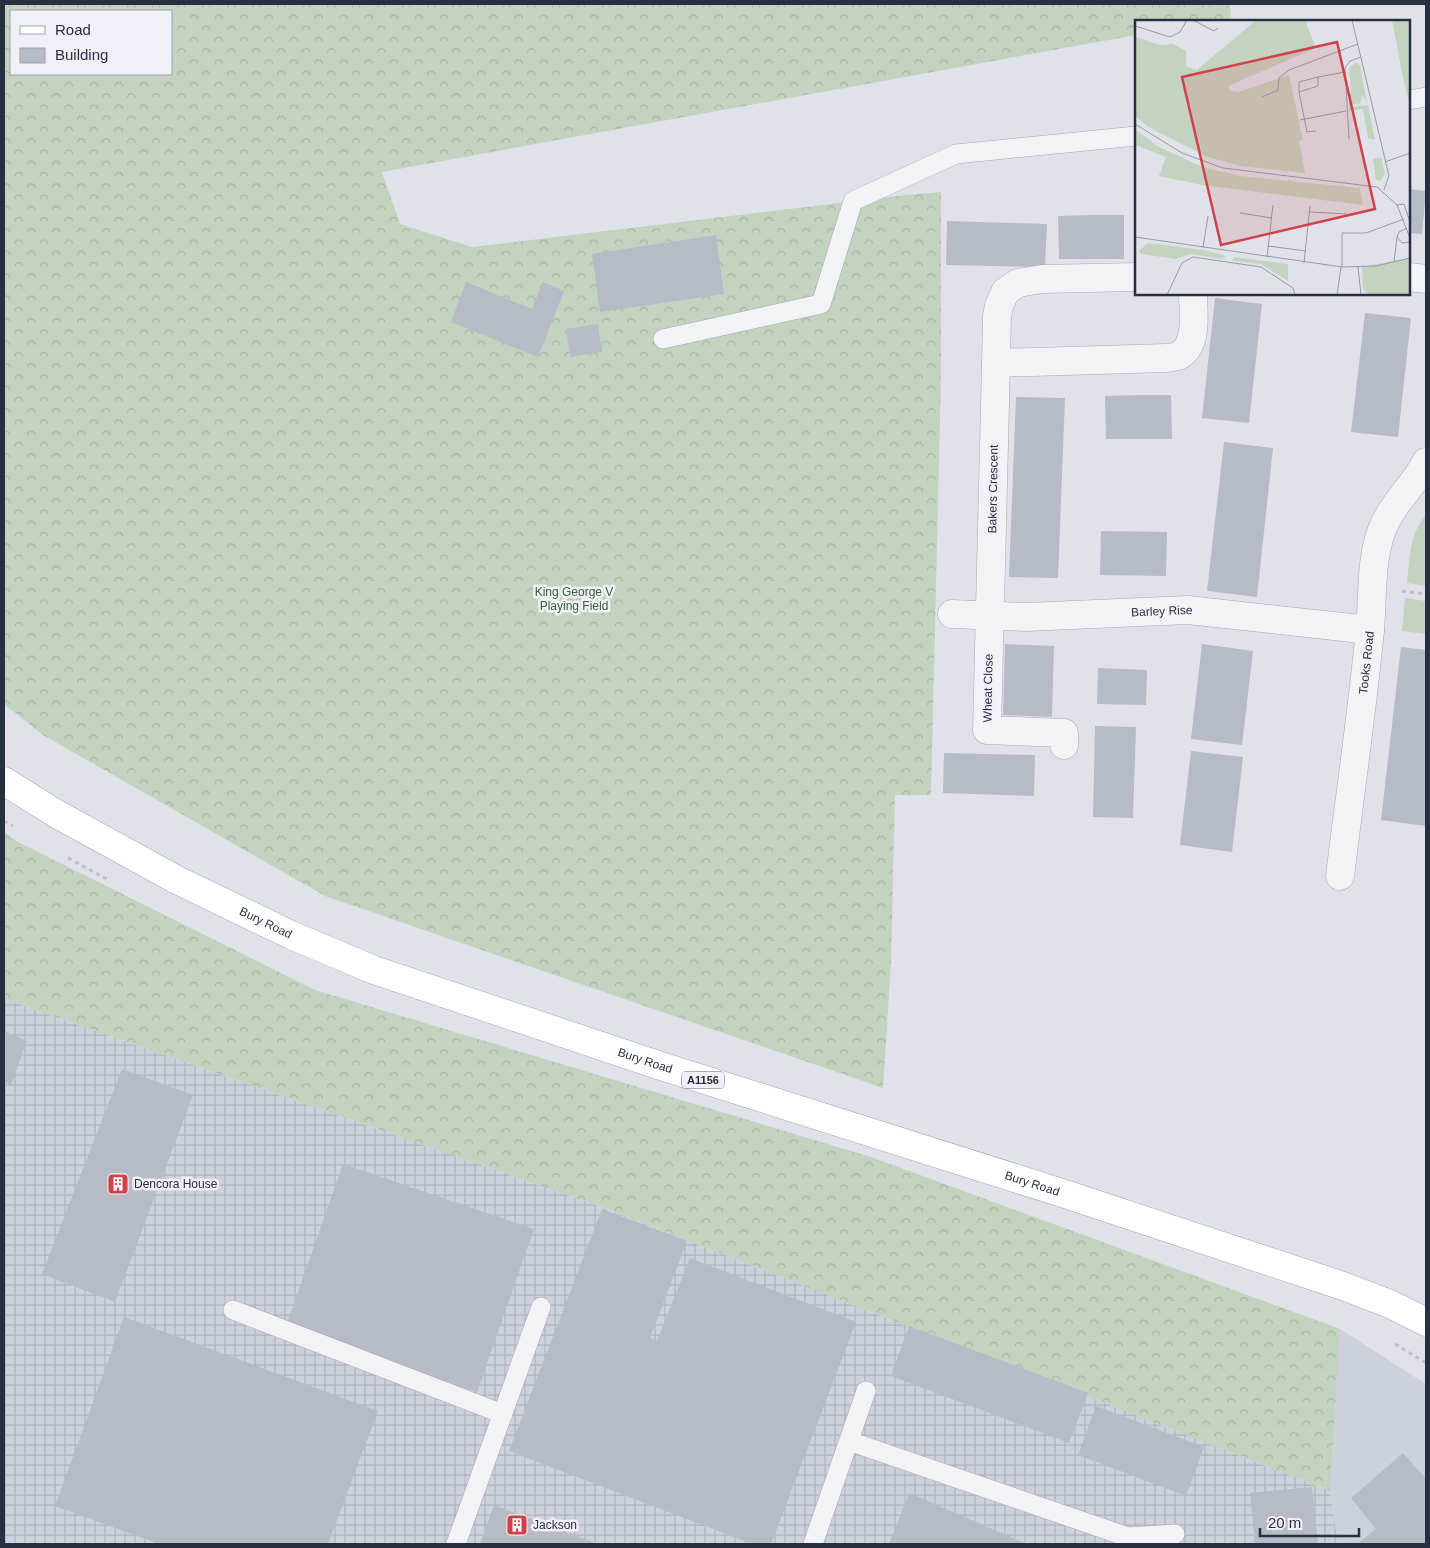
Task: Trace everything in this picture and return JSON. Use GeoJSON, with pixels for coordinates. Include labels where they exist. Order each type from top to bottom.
{"type":"FeatureCollection","features":[{"type":"Feature","properties":{"kind":"main road","name":"Bury Road"},"geometry":{"type":"LineString","coordinates":[[4,781],[55,813],[177,880],[291,935],[357,963],[661,1066],[1062,1193],[1343,1286],[1390,1304],[1426,1322]]}},
{"type":"Feature","properties":{"kind":"street","name":"Bakers Crescent"},"geometry":{"type":"LineString","coordinates":[[990,616],[997,316],[1001,299],[1005,292],[1018,284],[1042,279],[1135,277]]}},
{"type":"Feature","properties":{"kind":"street"},"geometry":{"type":"LineString","coordinates":[[1410,277],[1426,279]]}},
{"type":"Feature","properties":{"kind":"street"},"geometry":{"type":"LineString","coordinates":[[996,363],[1166,358],[1179,356],[1189,344],[1192,334],[1193,295]]}},
{"type":"Feature","properties":{"kind":"street","name":"Tooks Road"},"geometry":{"type":"LineString","coordinates":[[1340,876],[1370,630],[1374,569],[1383,526],[1402,496],[1419,476],[1426,462]]}},
{"type":"Feature","properties":{"kind":"street","name":"Barley Rise"},"geometry":{"type":"LineString","coordinates":[[952,614],[1026,617],[1188,610],[1370,630]]}},
{"type":"Feature","properties":{"kind":"street","name":"Wheat Close"},"geometry":{"type":"LineString","coordinates":[[990,616],[988,730],[1064,733],[1064,745]]}},
{"type":"Feature","properties":{"kind":"lane"},"geometry":{"type":"LineString","coordinates":[[1410,100],[1426,97]]}},
{"type":"Feature","properties":{"kind":"lane"},"geometry":{"type":"LineString","coordinates":[[663,339],[821,304],[853,201],[956,154],[1135,136]]}},
{"type":"Feature","properties":{"kind":"lane"},"geometry":{"type":"LineString","coordinates":[[456,1544],[541,1307]]}},
{"type":"Feature","properties":{"kind":"lane"},"geometry":{"type":"LineString","coordinates":[[233,1310],[503,1414]]}},
{"type":"Feature","properties":{"kind":"lane"},"geometry":{"type":"LineString","coordinates":[[813,1544],[866,1392]]}},
{"type":"Feature","properties":{"kind":"lane"},"geometry":{"type":"LineString","coordinates":[[849,1441],[1128,1537],[1175,1534]]}},
{"type":"Feature","properties":{"kind":"shaded area"},"geometry":{"type":"Polygon","coordinates":[[[4,999],[602,1207],[1330,1491],[1338,1544],[4,1544],[4,999]]]}},
{"type":"Feature","properties":{"kind":"shaded area"},"geometry":{"type":"Polygon","coordinates":[[[1340,1329],[1426,1384],[1426,1544],[1338,1544],[1330,1491],[1340,1329]]]}},
{"type":"Feature","properties":{"kind":"green space","name":"King George V Playing Field"},"geometry":{"type":"Polygon","coordinates":[[[4,4],[1230,4],[1231,18],[1219,20],[1135,20],[1135,35],[382,172],[400,224],[472,247],[941,192],[941,376],[931,795],[895,795],[891,963],[883,1088],[325,896],[43,735],[4,704],[4,4]]]}},
{"type":"Feature","properties":{"kind":"green space"},"geometry":{"type":"Polygon","coordinates":[[[1426,515],[1426,586],[1407,583],[1413,539],[1420,522],[1426,515]]]}},
{"type":"Feature","properties":{"kind":"green space"},"geometry":{"type":"Polygon","coordinates":[[[1405,598],[1426,601],[1426,634],[1402,631],[1405,598]]]}},
{"type":"Feature","properties":{"kind":"green space"},"geometry":{"type":"Polygon","coordinates":[[[4,832],[18,842],[315,990],[871,1157],[1340,1329],[1330,1491],[602,1207],[4,999],[4,832]]]}},
{"type":"Feature","properties":{"kind":"building"},"geometry":{"type":"Polygon","coordinates":[[[1410,189],[1426,191],[1422,234],[1410,233],[1410,189]]]}},
{"type":"Feature","properties":{"kind":"building"},"geometry":{"type":"Polygon","coordinates":[[[1124,215],[1124,259],[1059,259],[1058,216],[1124,215]]]}},
{"type":"Feature","properties":{"kind":"building"},"geometry":{"type":"Polygon","coordinates":[[[947,221],[1047,224],[1045,267],[946,265],[947,221]]]}},
{"type":"Feature","properties":{"kind":"building"},"geometry":{"type":"Polygon","coordinates":[[[716,235],[724,294],[600,312],[592,254],[716,235]]]}},
{"type":"Feature","properties":{"kind":"building"},"geometry":{"type":"Polygon","coordinates":[[[466,282],[532,309],[543,282],[564,291],[538,357],[451,322],[466,282]]]}},
{"type":"Feature","properties":{"kind":"building"},"geometry":{"type":"Polygon","coordinates":[[[1215,298],[1262,304],[1249,423],[1202,418],[1215,298]]]}},
{"type":"Feature","properties":{"kind":"building"},"geometry":{"type":"Polygon","coordinates":[[[1365,313],[1411,318],[1398,437],[1351,432],[1365,313]]]}},
{"type":"Feature","properties":{"kind":"building"},"geometry":{"type":"Polygon","coordinates":[[[598,324],[602,352],[570,357],[566,329],[598,324]]]}},
{"type":"Feature","properties":{"kind":"building"},"geometry":{"type":"Polygon","coordinates":[[[1171,395],[1172,439],[1106,439],[1105,396],[1171,395]]]}},
{"type":"Feature","properties":{"kind":"building"},"geometry":{"type":"Polygon","coordinates":[[[1016,397],[1065,398],[1058,578],[1009,577],[1016,397]]]}},
{"type":"Feature","properties":{"kind":"building"},"geometry":{"type":"Polygon","coordinates":[[[1224,442],[1273,448],[1257,597],[1207,591],[1224,442]]]}},
{"type":"Feature","properties":{"kind":"building"},"geometry":{"type":"Polygon","coordinates":[[[1101,531],[1167,532],[1166,576],[1100,575],[1101,531]]]}},
{"type":"Feature","properties":{"kind":"building"},"geometry":{"type":"Polygon","coordinates":[[[1005,644],[1054,646],[1052,717],[1003,715],[1005,644]]]}},
{"type":"Feature","properties":{"kind":"building"},"geometry":{"type":"Polygon","coordinates":[[[1202,644],[1253,651],[1242,745],[1191,739],[1202,644]]]}},
{"type":"Feature","properties":{"kind":"building"},"geometry":{"type":"Polygon","coordinates":[[[1401,647],[1426,650],[1426,826],[1381,820],[1401,647]]]}},
{"type":"Feature","properties":{"kind":"building"},"geometry":{"type":"Polygon","coordinates":[[[1098,668],[1147,670],[1146,705],[1097,704],[1098,668]]]}},
{"type":"Feature","properties":{"kind":"building"},"geometry":{"type":"Polygon","coordinates":[[[1095,726],[1136,727],[1133,818],[1093,817],[1095,726]]]}},
{"type":"Feature","properties":{"kind":"building"},"geometry":{"type":"Polygon","coordinates":[[[1191,751],[1243,757],[1232,852],[1180,845],[1191,751]]]}},
{"type":"Feature","properties":{"kind":"building"},"geometry":{"type":"Polygon","coordinates":[[[944,753],[1035,755],[1034,796],[943,793],[944,753]]]}},
{"type":"Feature","properties":{"kind":"building"},"geometry":{"type":"Polygon","coordinates":[[[4,1031],[27,1041],[11,1085],[4,1082],[4,1031]]]}},
{"type":"Feature","properties":{"kind":"building","name":"Dencora House"},"geometry":{"type":"Polygon","coordinates":[[[122,1069],[193,1095],[115,1302],[42,1274],[122,1069]]]}},
{"type":"Feature","properties":{"kind":"building"},"geometry":{"type":"Polygon","coordinates":[[[343,1164],[534,1229],[477,1392],[286,1326],[343,1164]]]}},
{"type":"Feature","properties":{"kind":"building"},"geometry":{"type":"Polygon","coordinates":[[[602,1209],[687,1241],[650,1338],[657,1341],[690,1258],[856,1322],[771,1544],[752,1544],[509,1451],[602,1209]]]}},
{"type":"Feature","properties":{"kind":"building"},"geometry":{"type":"Polygon","coordinates":[[[124,1317],[378,1411],[328,1544],[159,1544],[55,1506],[124,1317]]]}},
{"type":"Feature","properties":{"kind":"building"},"geometry":{"type":"Polygon","coordinates":[[[909,1326],[1088,1393],[1069,1443],[891,1376],[909,1326]]]}},
{"type":"Feature","properties":{"kind":"building"},"geometry":{"type":"Polygon","coordinates":[[[1096,1406],[1204,1447],[1186,1496],[1078,1455],[1096,1406]]]}},
{"type":"Feature","properties":{"kind":"building"},"geometry":{"type":"Polygon","coordinates":[[[1403,1453],[1426,1479],[1426,1544],[1357,1544],[1376,1529],[1351,1498],[1403,1453]]]}},
{"type":"Feature","properties":{"kind":"building"},"geometry":{"type":"Polygon","coordinates":[[[1312,1487],[1318,1544],[1255,1544],[1250,1493],[1312,1487]]]}},
{"type":"Feature","properties":{"kind":"building"},"geometry":{"type":"Polygon","coordinates":[[[909,1493],[1027,1544],[889,1544],[909,1493]]]}},
{"type":"Feature","properties":{"kind":"building","name":"Jackson"},"geometry":{"type":"Polygon","coordinates":[[[494,1505],[598,1544],[480,1544],[494,1505]]]}},
{"type":"Feature","properties":{"kind":"place","name":"Dencora House"},"geometry":{"type":"Point","coordinates":[118,1184]}},
{"type":"Feature","properties":{"kind":"place","name":"Jackson"},"geometry":{"type":"Point","coordinates":[517,1525]}}]}
